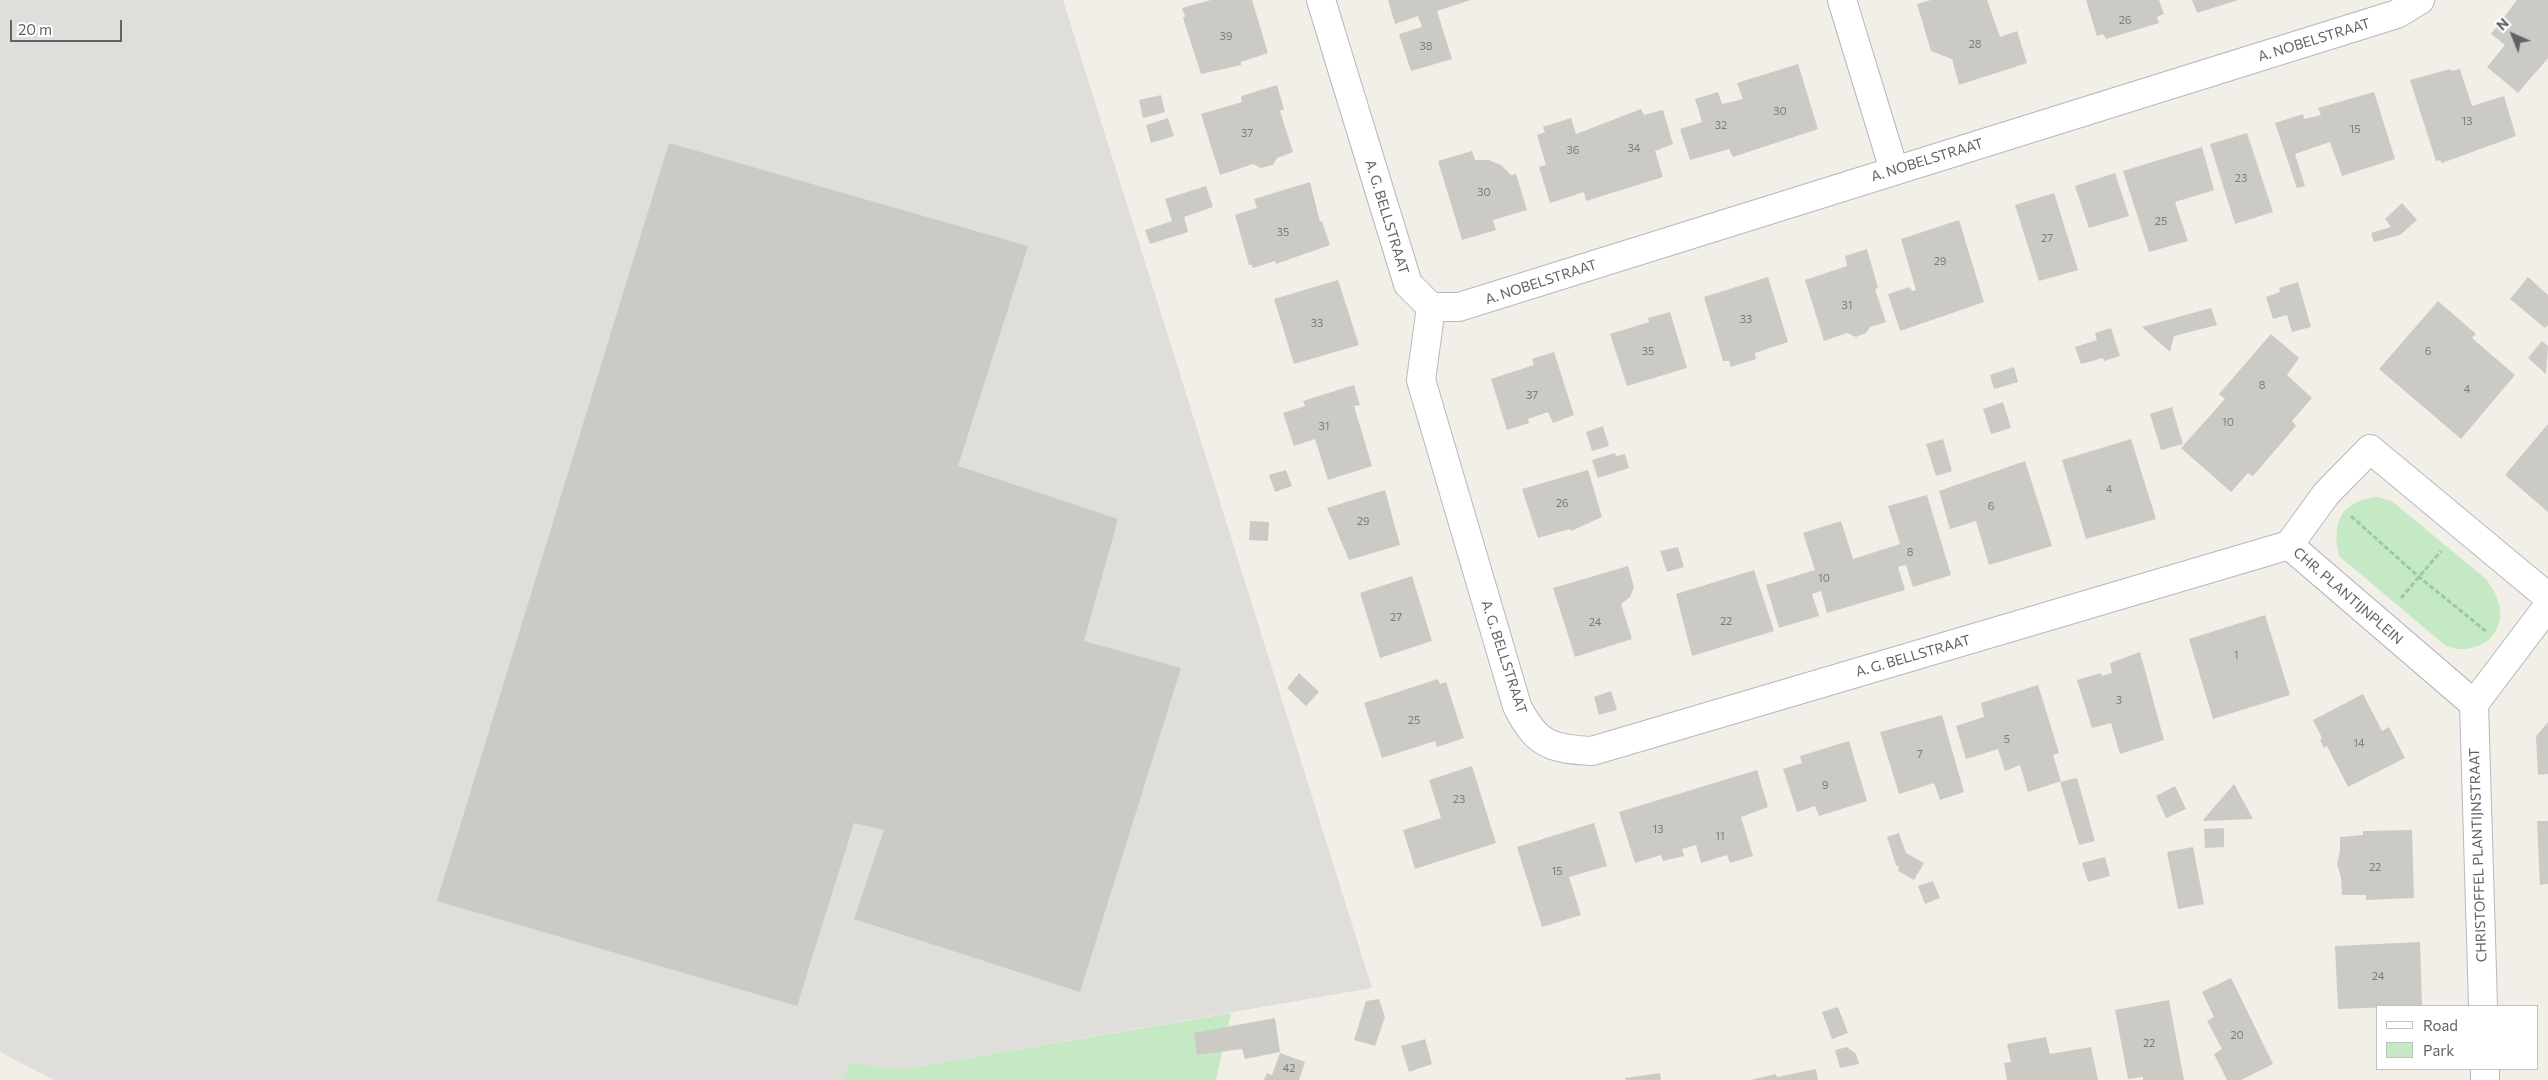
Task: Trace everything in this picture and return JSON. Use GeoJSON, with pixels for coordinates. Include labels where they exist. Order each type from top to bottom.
{"type":"FeatureCollection","features":[{"type":"Feature","properties":{"kind":"street","name":"A. G. BELLSTRAAT"},"geometry":{"type":"LineString","coordinates":[[1321,0],[1408,284],[1431,308],[1421,380],[1517,706],[1527,727],[1540,739],[1565,750],[1592,751],[2289,545]]}},
{"type":"Feature","properties":{"kind":"street"},"geometry":{"type":"LineString","coordinates":[[1842,0],[1894,170]]}},
{"type":"Feature","properties":{"kind":"street","name":"A. NOBELSTRAAT"},"geometry":{"type":"LineString","coordinates":[[1431,308],[1459,307],[2397,14],[2420,0]]}},
{"type":"Feature","properties":{"kind":"street","name":"CHR. PLANTIJNPLEIN"},"geometry":{"type":"LineString","coordinates":[[2474,704],[2289,545],[2326,494],[2370,449],[2548,597]]}},
{"type":"Feature","properties":{"kind":"street"},"geometry":{"type":"LineString","coordinates":[[2474,704],[2548,606]]}},
{"type":"Feature","properties":{"kind":"street","name":"CHRISTOFFEL PLANTIJNSTRAAT"},"geometry":{"type":"LineString","coordinates":[[2474,704],[2483,1005]]}},
{"type":"Feature","properties":{"kind":"path"},"geometry":{"type":"LineString","coordinates":[[2326,494],[2419,577],[2512,653]]}},
{"type":"Feature","properties":{"kind":"path"},"geometry":{"type":"LineString","coordinates":[[2380,623],[2462,525]]}},
{"type":"Feature","properties":{"kind":"shaded area"},"geometry":{"type":"Polygon","coordinates":[[[0,0],[1063,0],[1372,988],[897,1070],[851,1062],[843,1080],[54,1080],[0,1052],[0,0]]]}},
{"type":"Feature","properties":{"kind":"green space"},"geometry":{"type":"Polygon","coordinates":[[[2378,497],[2393,502],[2486,579],[2497,598],[2500,611],[2496,631],[2483,644],[2465,649],[2446,646],[2339,556],[2337,533],[2338,523],[2342,515],[2356,503],[2378,497]]]}},
{"type":"Feature","properties":{"kind":"green space"},"geometry":{"type":"Polygon","coordinates":[[[1231,1013],[1216,1080],[843,1080],[851,1062],[897,1070],[1231,1013]]]}},
{"type":"Feature","properties":{"kind":"building"},"geometry":{"type":"Polygon","coordinates":[[[1211,0],[1252,0],[1268,53],[1241,62],[1241,65],[1201,74],[1183,18],[1185,16],[1182,8],[1211,0]]]}},
{"type":"Feature","properties":{"kind":"building"},"geometry":{"type":"Polygon","coordinates":[[[1388,0],[1471,0],[1437,11],[1452,59],[1411,71],[1399,34],[1422,27],[1418,16],[1395,24],[1388,0]]]}},
{"type":"Feature","properties":{"kind":"building"},"geometry":{"type":"Polygon","coordinates":[[[1931,0],[1987,0],[2000,37],[2017,31],[2027,63],[1959,85],[1952,59],[1931,51],[1917,4],[1931,0]]]}},
{"type":"Feature","properties":{"kind":"building"},"geometry":{"type":"Polygon","coordinates":[[[2086,0],[2159,0],[2164,14],[2157,17],[2159,23],[2106,39],[2103,34],[2097,36],[2086,0]]]}},
{"type":"Feature","properties":{"kind":"building"},"geometry":{"type":"Polygon","coordinates":[[[2192,0],[2238,0],[2197,13],[2192,0]]]}},
{"type":"Feature","properties":{"kind":"building"},"geometry":{"type":"Polygon","coordinates":[[[2517,0],[2548,0],[2548,58],[2518,93],[2487,67],[2505,45],[2491,34],[2517,0]]]}},
{"type":"Feature","properties":{"kind":"building"},"geometry":{"type":"Polygon","coordinates":[[[1798,64],[1818,129],[1733,157],[1729,149],[1690,160],[1680,129],[1702,122],[1695,99],[1718,92],[1722,104],[1743,99],[1737,83],[1798,64]]]}},
{"type":"Feature","properties":{"kind":"building"},"geometry":{"type":"Polygon","coordinates":[[[2450,69],[2451,71],[2460,69],[2472,106],[2504,96],[2516,136],[2442,163],[2440,160],[2436,161],[2410,80],[2450,69]]]}},
{"type":"Feature","properties":{"kind":"building"},"geometry":{"type":"Polygon","coordinates":[[[1277,85],[1284,109],[1280,111],[1293,152],[1277,158],[1273,165],[1261,168],[1253,164],[1220,175],[1201,114],[1242,102],[1241,96],[1277,85]]]}},
{"type":"Feature","properties":{"kind":"building"},"geometry":{"type":"Polygon","coordinates":[[[2374,92],[2395,159],[2342,176],[2330,142],[2295,154],[2305,186],[2297,188],[2275,123],[2303,114],[2304,119],[2321,115],[2318,108],[2374,92]]]}},
{"type":"Feature","properties":{"kind":"building"},"geometry":{"type":"Polygon","coordinates":[[[1161,95],[1165,112],[1143,118],[1139,100],[1161,95]]]}},
{"type":"Feature","properties":{"kind":"building"},"geometry":{"type":"Polygon","coordinates":[[[1641,109],[1644,115],[1663,110],[1673,144],[1655,151],[1663,177],[1586,201],[1584,192],[1550,203],[1539,167],[1546,165],[1537,135],[1545,132],[1543,127],[1571,118],[1576,134],[1641,109]]]}},
{"type":"Feature","properties":{"kind":"building"},"geometry":{"type":"Polygon","coordinates":[[[1168,118],[1174,136],[1151,143],[1146,125],[1168,118]]]}},
{"type":"Feature","properties":{"kind":"building"},"geometry":{"type":"Polygon","coordinates":[[[2247,133],[2273,212],[2235,224],[2210,144],[2247,133]]]}},
{"type":"Feature","properties":{"kind":"building"},"geometry":{"type":"Polygon","coordinates":[[[669,143],[1028,246],[958,466],[1118,519],[1084,641],[1181,668],[1080,992],[854,919],[884,830],[854,823],[797,1006],[437,901],[669,143]]]}},
{"type":"Feature","properties":{"kind":"building"},"geometry":{"type":"Polygon","coordinates":[[[2202,147],[2214,190],[2175,202],[2188,241],[2149,252],[2123,171],[2202,147]]]}},
{"type":"Feature","properties":{"kind":"building"},"geometry":{"type":"Polygon","coordinates":[[[1472,151],[1475,160],[1489,160],[1501,165],[1511,175],[1516,174],[1527,210],[1493,220],[1496,230],[1462,240],[1438,161],[1472,151]]]}},
{"type":"Feature","properties":{"kind":"building"},"geometry":{"type":"Polygon","coordinates":[[[2115,173],[2129,216],[2089,228],[2075,186],[2115,173]]]}},
{"type":"Feature","properties":{"kind":"building"},"geometry":{"type":"Polygon","coordinates":[[[1310,182],[1320,222],[1322,221],[1330,245],[1276,264],[1275,261],[1253,268],[1252,265],[1249,265],[1235,215],[1257,208],[1254,199],[1310,182]]]}},
{"type":"Feature","properties":{"kind":"building"},"geometry":{"type":"Polygon","coordinates":[[[1206,186],[1213,207],[1184,217],[1188,232],[1150,244],[1145,230],[1172,221],[1165,199],[1206,186]]]}},
{"type":"Feature","properties":{"kind":"building"},"geometry":{"type":"Polygon","coordinates":[[[2054,193],[2078,270],[2039,281],[2015,205],[2054,193]]]}},
{"type":"Feature","properties":{"kind":"building"},"geometry":{"type":"Polygon","coordinates":[[[2402,203],[2417,220],[2400,235],[2374,242],[2371,233],[2391,227],[2385,219],[2402,203]]]}},
{"type":"Feature","properties":{"kind":"building"},"geometry":{"type":"Polygon","coordinates":[[[1959,220],[1984,302],[1900,331],[1888,294],[1910,287],[1912,291],[1916,290],[1901,239],[1959,220]]]}},
{"type":"Feature","properties":{"kind":"building"},"geometry":{"type":"Polygon","coordinates":[[[1867,249],[1878,288],[1875,289],[1886,322],[1870,327],[1866,333],[1856,337],[1847,333],[1824,341],[1805,280],[1847,266],[1845,256],[1867,249]]]}},
{"type":"Feature","properties":{"kind":"building"},"geometry":{"type":"Polygon","coordinates":[[[1768,277],[1788,342],[1755,353],[1756,359],[1731,367],[1729,361],[1723,361],[1704,297],[1768,277]]]}},
{"type":"Feature","properties":{"kind":"building"},"geometry":{"type":"Polygon","coordinates":[[[2528,277],[2548,295],[2548,325],[2545,328],[2510,299],[2528,277]]]}},
{"type":"Feature","properties":{"kind":"building"},"geometry":{"type":"Polygon","coordinates":[[[1338,280],[1359,345],[1294,364],[1274,299],[1338,280]]]}},
{"type":"Feature","properties":{"kind":"building"},"geometry":{"type":"Polygon","coordinates":[[[2298,282],[2311,327],[2292,332],[2287,315],[2273,319],[2266,297],[2280,292],[2279,288],[2298,282]]]}},
{"type":"Feature","properties":{"kind":"building"},"geometry":{"type":"Polygon","coordinates":[[[2438,301],[2476,334],[2472,338],[2515,375],[2461,439],[2379,369],[2438,301]]]}},
{"type":"Feature","properties":{"kind":"building"},"geometry":{"type":"Polygon","coordinates":[[[2211,308],[2217,325],[2174,336],[2170,352],[2142,327],[2211,308]]]}},
{"type":"Feature","properties":{"kind":"building"},"geometry":{"type":"Polygon","coordinates":[[[1670,312],[1687,368],[1627,386],[1610,334],[1649,322],[1648,318],[1670,312]]]}},
{"type":"Feature","properties":{"kind":"building"},"geometry":{"type":"Polygon","coordinates":[[[2111,328],[2120,356],[2104,361],[2103,358],[2081,364],[2075,347],[2097,340],[2095,333],[2111,328]]]}},
{"type":"Feature","properties":{"kind":"building"},"geometry":{"type":"Polygon","coordinates":[[[2271,334],[2299,358],[2287,375],[2312,398],[2292,421],[2296,426],[2253,476],[2248,473],[2231,492],[2181,448],[2225,399],[2219,394],[2271,334]]]}},
{"type":"Feature","properties":{"kind":"building"},"geometry":{"type":"Polygon","coordinates":[[[2542,341],[2548,346],[2546,374],[2528,358],[2542,341]]]}},
{"type":"Feature","properties":{"kind":"building"},"geometry":{"type":"Polygon","coordinates":[[[1554,352],[1574,415],[1553,423],[1548,412],[1528,419],[1529,423],[1507,430],[1491,379],[1534,365],[1532,359],[1554,352]]]}},
{"type":"Feature","properties":{"kind":"building"},"geometry":{"type":"Polygon","coordinates":[[[2014,367],[2018,382],[1994,389],[1990,375],[2014,367]]]}},
{"type":"Feature","properties":{"kind":"building"},"geometry":{"type":"Polygon","coordinates":[[[1354,385],[1360,405],[1354,406],[1372,466],[1328,480],[1315,439],[1294,446],[1283,413],[1305,406],[1303,401],[1354,385]]]}},
{"type":"Feature","properties":{"kind":"building"},"geometry":{"type":"Polygon","coordinates":[[[2003,402],[2011,428],[1991,434],[1983,409],[2003,402]]]}},
{"type":"Feature","properties":{"kind":"building"},"geometry":{"type":"Polygon","coordinates":[[[2172,407],[2183,444],[2161,450],[2150,414],[2172,407]]]}},
{"type":"Feature","properties":{"kind":"building"},"geometry":{"type":"Polygon","coordinates":[[[2548,424],[2548,512],[2505,475],[2548,424]]]}},
{"type":"Feature","properties":{"kind":"building"},"geometry":{"type":"Polygon","coordinates":[[[1603,426],[1609,446],[1592,451],[1586,432],[1603,426]]]}},
{"type":"Feature","properties":{"kind":"building"},"geometry":{"type":"Polygon","coordinates":[[[1943,439],[1952,471],[1936,476],[1926,444],[1943,439]]]}},
{"type":"Feature","properties":{"kind":"building"},"geometry":{"type":"Polygon","coordinates":[[[2131,439],[2156,519],[2086,539],[2062,460],[2131,439]]]}},
{"type":"Feature","properties":{"kind":"building"},"geometry":{"type":"Polygon","coordinates":[[[1615,453],[1616,456],[1625,454],[1629,468],[1598,478],[1592,460],[1615,453]]]}},
{"type":"Feature","properties":{"kind":"building"},"geometry":{"type":"Polygon","coordinates":[[[2025,461],[2052,546],[1989,565],[1976,521],[1950,529],[1939,491],[2025,461]]]}},
{"type":"Feature","properties":{"kind":"building"},"geometry":{"type":"Polygon","coordinates":[[[1286,470],[1292,486],[1275,492],[1269,475],[1286,470]]]}},
{"type":"Feature","properties":{"kind":"building"},"geometry":{"type":"Polygon","coordinates":[[[1588,470],[1602,517],[1571,531],[1569,529],[1538,538],[1522,489],[1588,470]]]}},
{"type":"Feature","properties":{"kind":"building"},"geometry":{"type":"Polygon","coordinates":[[[1385,490],[1400,545],[1349,560],[1327,508],[1385,490]]]}},
{"type":"Feature","properties":{"kind":"building"},"geometry":{"type":"Polygon","coordinates":[[[1927,495],[1951,575],[1913,587],[1906,565],[1898,567],[1905,590],[1827,613],[1821,591],[1812,594],[1819,616],[1779,628],[1766,585],[1815,570],[1803,533],[1841,521],[1853,559],[1900,544],[1888,506],[1927,495]]]}},
{"type":"Feature","properties":{"kind":"building"},"geometry":{"type":"Polygon","coordinates":[[[1250,521],[1269,522],[1268,541],[1249,540],[1250,521]]]}},
{"type":"Feature","properties":{"kind":"building"},"geometry":{"type":"Polygon","coordinates":[[[1678,547],[1684,567],[1667,572],[1660,551],[1678,547]]]}},
{"type":"Feature","properties":{"kind":"building"},"geometry":{"type":"Polygon","coordinates":[[[1628,566],[1634,587],[1630,597],[1621,604],[1632,639],[1575,657],[1553,588],[1628,566]]]}},
{"type":"Feature","properties":{"kind":"building"},"geometry":{"type":"Polygon","coordinates":[[[1754,570],[1774,631],[1692,656],[1676,594],[1754,570]]]}},
{"type":"Feature","properties":{"kind":"building"},"geometry":{"type":"Polygon","coordinates":[[[1412,576],[1432,641],[1380,658],[1360,593],[1412,576]]]}},
{"type":"Feature","properties":{"kind":"building"},"geometry":{"type":"Polygon","coordinates":[[[2265,615],[2290,695],[2213,719],[2189,639],[2265,615]]]}},
{"type":"Feature","properties":{"kind":"building"},"geometry":{"type":"Polygon","coordinates":[[[2140,652],[2164,740],[2120,754],[2111,723],[2092,728],[2077,680],[2101,673],[2102,676],[2112,673],[2110,663],[2140,652]]]}},
{"type":"Feature","properties":{"kind":"building"},"geometry":{"type":"Polygon","coordinates":[[[1299,673],[1319,692],[1306,706],[1287,688],[1299,673]]]}},
{"type":"Feature","properties":{"kind":"building"},"geometry":{"type":"Polygon","coordinates":[[[1438,679],[1440,684],[1446,682],[1464,738],[1437,747],[1435,741],[1382,758],[1364,703],[1438,679]]]}},
{"type":"Feature","properties":{"kind":"building"},"geometry":{"type":"Polygon","coordinates":[[[2038,685],[2059,753],[2053,755],[2061,781],[2028,792],[2020,765],[2005,771],[1998,749],[1966,759],[1956,726],[1984,717],[1981,703],[2038,685]]]}},
{"type":"Feature","properties":{"kind":"building"},"geometry":{"type":"Polygon","coordinates":[[[1611,691],[1617,710],[1599,715],[1594,697],[1611,691]]]}},
{"type":"Feature","properties":{"kind":"building"},"geometry":{"type":"Polygon","coordinates":[[[2363,694],[2382,731],[2389,727],[2405,758],[2348,787],[2327,746],[2324,748],[2320,740],[2322,738],[2313,720],[2363,694]]]}},
{"type":"Feature","properties":{"kind":"building"},"geometry":{"type":"Polygon","coordinates":[[[1942,715],[1964,792],[1940,800],[1934,783],[1899,794],[1880,732],[1942,715]]]}},
{"type":"Feature","properties":{"kind":"building"},"geometry":{"type":"Polygon","coordinates":[[[2548,722],[2548,774],[2538,775],[2536,736],[2548,722]]]}},
{"type":"Feature","properties":{"kind":"building"},"geometry":{"type":"Polygon","coordinates":[[[1849,741],[1867,801],[1819,816],[1815,806],[1797,812],[1783,769],[1802,763],[1800,756],[1849,741]]]}},
{"type":"Feature","properties":{"kind":"building"},"geometry":{"type":"Polygon","coordinates":[[[1472,766],[1496,843],[1415,869],[1403,830],[1441,818],[1429,780],[1472,766]]]}},
{"type":"Feature","properties":{"kind":"building"},"geometry":{"type":"Polygon","coordinates":[[[1757,770],[1768,807],[1741,817],[1753,856],[1730,863],[1727,855],[1701,863],[1696,845],[1682,849],[1684,856],[1663,861],[1661,855],[1635,863],[1619,812],[1757,770]]]}},
{"type":"Feature","properties":{"kind":"building"},"geometry":{"type":"Polygon","coordinates":[[[2077,778],[2095,841],[2079,845],[2060,782],[2077,778]]]}},
{"type":"Feature","properties":{"kind":"building"},"geometry":{"type":"Polygon","coordinates":[[[2234,784],[2253,819],[2204,821],[2203,820],[2234,784]]]}},
{"type":"Feature","properties":{"kind":"building"},"geometry":{"type":"Polygon","coordinates":[[[2175,786],[2186,809],[2166,818],[2156,796],[2175,786]]]}},
{"type":"Feature","properties":{"kind":"building"},"geometry":{"type":"Polygon","coordinates":[[[2537,821],[2548,821],[2548,884],[2540,885],[2537,821]]]}},
{"type":"Feature","properties":{"kind":"building"},"geometry":{"type":"Polygon","coordinates":[[[1594,823],[1607,866],[1569,877],[1581,915],[1542,927],[1517,847],[1594,823]]]}},
{"type":"Feature","properties":{"kind":"building"},"geometry":{"type":"Polygon","coordinates":[[[2224,828],[2224,847],[2205,848],[2204,829],[2224,828]]]}},
{"type":"Feature","properties":{"kind":"building"},"geometry":{"type":"Polygon","coordinates":[[[2412,830],[2414,898],[2366,900],[2366,895],[2342,895],[2341,877],[2337,864],[2340,851],[2340,837],[2363,835],[2363,831],[2412,830]]]}},
{"type":"Feature","properties":{"kind":"building"},"geometry":{"type":"Polygon","coordinates":[[[1899,833],[1906,853],[1924,863],[1914,880],[1898,871],[1899,867],[1896,865],[1887,837],[1899,833]]]}},
{"type":"Feature","properties":{"kind":"building"},"geometry":{"type":"Polygon","coordinates":[[[2193,847],[2204,904],[2178,909],[2167,852],[2193,847]]]}},
{"type":"Feature","properties":{"kind":"building"},"geometry":{"type":"Polygon","coordinates":[[[2105,857],[2110,876],[2088,882],[2082,863],[2105,857]]]}},
{"type":"Feature","properties":{"kind":"building"},"geometry":{"type":"Polygon","coordinates":[[[1933,881],[1940,898],[1925,904],[1918,886],[1933,881]]]}},
{"type":"Feature","properties":{"kind":"building"},"geometry":{"type":"Polygon","coordinates":[[[2420,942],[2422,1005],[2376,1005],[2376,1008],[2338,1009],[2335,946],[2420,942]]]}},
{"type":"Feature","properties":{"kind":"building"},"geometry":{"type":"Polygon","coordinates":[[[2231,978],[2273,1064],[2241,1080],[2227,1080],[2214,1054],[2222,1049],[2207,1021],[2214,1017],[2202,992],[2231,978]]]}},
{"type":"Feature","properties":{"kind":"building"},"geometry":{"type":"Polygon","coordinates":[[[1379,999],[1385,1017],[1375,1046],[1354,1040],[1366,1001],[1379,999]]]}},
{"type":"Feature","properties":{"kind":"building"},"geometry":{"type":"Polygon","coordinates":[[[2169,1000],[2184,1080],[2143,1080],[2143,1077],[2128,1079],[2115,1010],[2169,1000]]]}},
{"type":"Feature","properties":{"kind":"building"},"geometry":{"type":"Polygon","coordinates":[[[1838,1007],[1848,1033],[1832,1039],[1822,1012],[1838,1007]]]}},
{"type":"Feature","properties":{"kind":"building"},"geometry":{"type":"Polygon","coordinates":[[[1275,1018],[1280,1052],[1245,1059],[1242,1049],[1197,1055],[1194,1033],[1275,1018]]]}},
{"type":"Feature","properties":{"kind":"building"},"geometry":{"type":"Polygon","coordinates":[[[2046,1037],[2050,1054],[2091,1047],[2098,1080],[2007,1080],[2004,1063],[2011,1062],[2007,1044],[2046,1037]]]}},
{"type":"Feature","properties":{"kind":"building"},"geometry":{"type":"Polygon","coordinates":[[[1425,1039],[1432,1064],[1409,1072],[1401,1046],[1425,1039]]]}},
{"type":"Feature","properties":{"kind":"building"},"geometry":{"type":"Polygon","coordinates":[[[1847,1047],[1856,1054],[1859,1064],[1840,1068],[1835,1050],[1847,1047]]]}},
{"type":"Feature","properties":{"kind":"building"},"geometry":{"type":"Polygon","coordinates":[[[1280,1053],[1305,1062],[1299,1080],[1264,1080],[1267,1073],[1272,1075],[1280,1053]]]}},
{"type":"Feature","properties":{"kind":"building"},"geometry":{"type":"Polygon","coordinates":[[[1816,1069],[1818,1080],[1750,1080],[1776,1074],[1777,1077],[1816,1069]]]}},
{"type":"Feature","properties":{"kind":"building"},"geometry":{"type":"Polygon","coordinates":[[[1660,1073],[1661,1080],[1626,1080],[1625,1078],[1660,1073]]]}}]}
